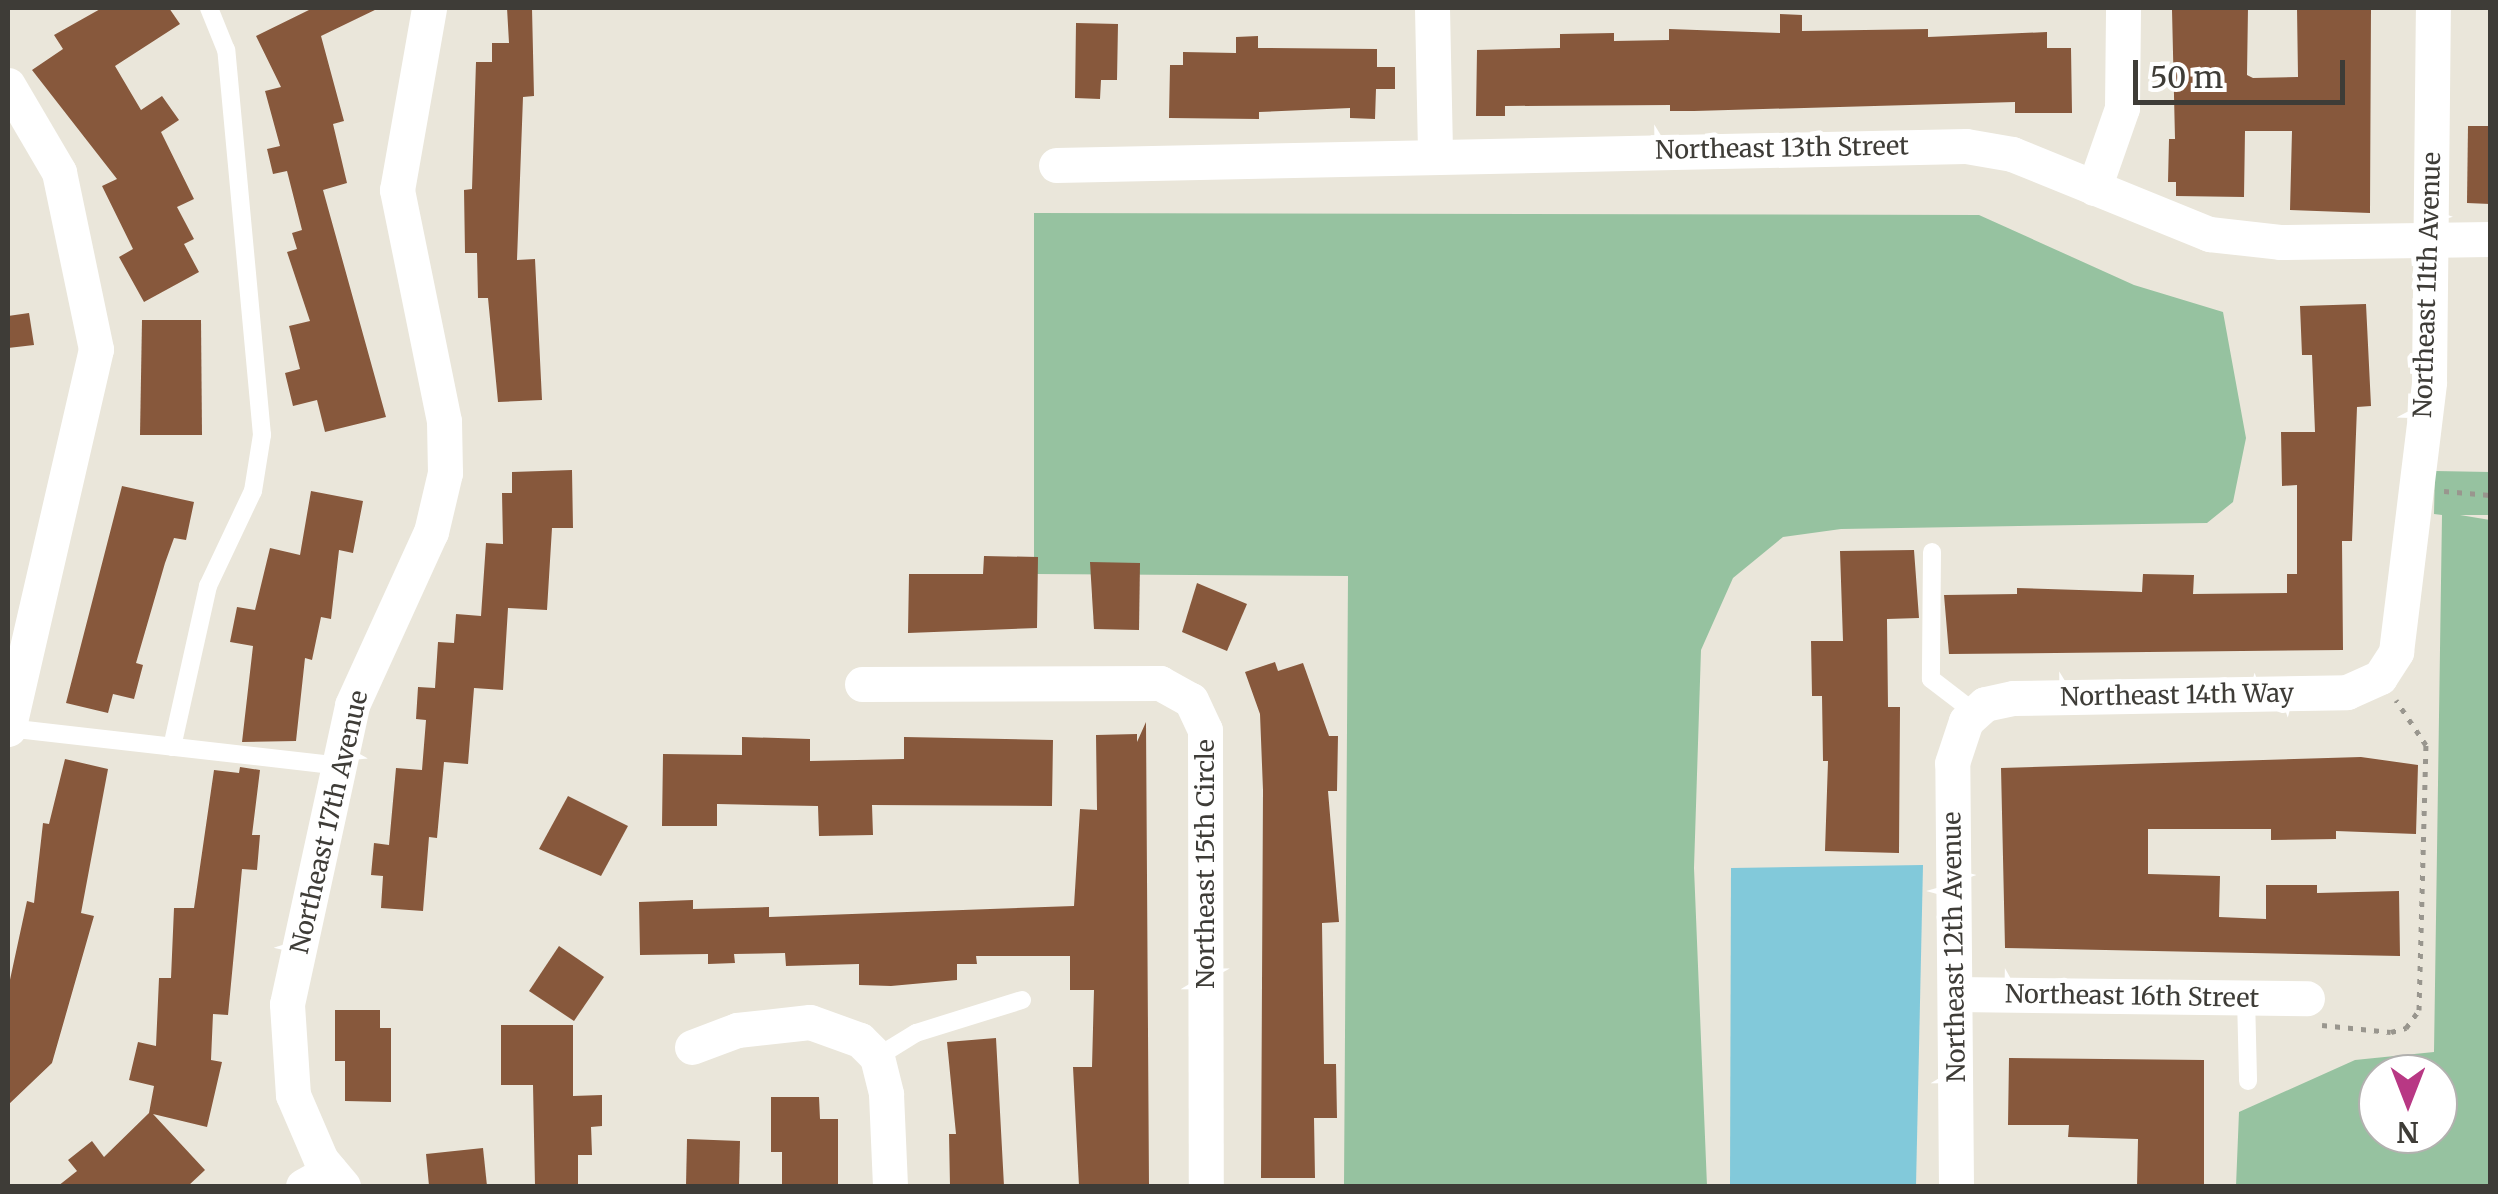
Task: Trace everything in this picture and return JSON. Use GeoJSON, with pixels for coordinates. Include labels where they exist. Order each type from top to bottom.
{"type":"FeatureCollection","features":[{"type":"Feature","properties":{"kind":"street","name":"Northeast 17th Avenue"},"geometry":{"type":"LineString","coordinates":[[325,1182],[293,1096],[287,1004],[352,705],[431,532],[445,473],[444,420],[397,190],[429,8]]}},
{"type":"Feature","properties":{"kind":"street"},"geometry":{"type":"LineString","coordinates":[[1432,8],[1435,152]]}},
{"type":"Feature","properties":{"kind":"street"},"geometry":{"type":"LineString","coordinates":[[2094,188],[2122,108],[2123,8]]}},
{"type":"Feature","properties":{"kind":"street","name":"Northeast 11th Avenue"},"geometry":{"type":"LineString","coordinates":[[2380,677],[2396,652],[2429,382],[2433,8]]}},
{"type":"Feature","properties":{"kind":"street"},"geometry":{"type":"LineString","coordinates":[[8,85],[59,172],[96,349],[8,728]]}},
{"type":"Feature","properties":{"kind":"street","name":"Northeast 13th Street"},"geometry":{"type":"LineString","coordinates":[[1056,165],[1435,152],[1966,146],[2012,154],[2178,225],[2244,240],[2490,239]]}},
{"type":"Feature","properties":{"kind":"street","name":"Northeast 14th Way"},"geometry":{"type":"LineString","coordinates":[[1974,712],[2013,698],[2347,692],[2380,677]]}},
{"type":"Feature","properties":{"kind":"street","name":"Northeast 15th Circle"},"geometry":{"type":"LineString","coordinates":[[862,684],[1160,682],[1191,700],[1205,730],[1206,1186]]}},
{"type":"Feature","properties":{"kind":"street","name":"Northeast 12th Avenue"},"geometry":{"type":"LineString","coordinates":[[1956,1186],[1952,763],[1960,731],[1974,712]]}},
{"type":"Feature","properties":{"kind":"street","name":"Northeast 16th Street"},"geometry":{"type":"LineString","coordinates":[[1956,994],[2307,998]]}},
{"type":"Feature","properties":{"kind":"street"},"geometry":{"type":"LineString","coordinates":[[692,1047],[736,1030],[810,1022],[847,1032],[877,1056],[886,1094],[890,1186]]}},
{"type":"Feature","properties":{"kind":"lane"},"geometry":{"type":"LineString","coordinates":[[172,747],[208,586],[253,491],[262,450],[226,50],[208,8]]}},
{"type":"Feature","properties":{"kind":"lane"},"geometry":{"type":"LineString","coordinates":[[1932,552],[1931,679],[1974,712]]}},
{"type":"Feature","properties":{"kind":"lane"},"geometry":{"type":"LineString","coordinates":[[8,728],[339,766]]}},
{"type":"Feature","properties":{"kind":"lane"},"geometry":{"type":"LineString","coordinates":[[2246,997],[2248,1081]]}},
{"type":"Feature","properties":{"kind":"lane"},"geometry":{"type":"LineString","coordinates":[[877,1056],[916,1033],[1022,1000]]}},
{"type":"Feature","properties":{"kind":"path"},"geometry":{"type":"LineString","coordinates":[[2415,487],[2490,495]]}},
{"type":"Feature","properties":{"kind":"path"},"geometry":{"type":"LineString","coordinates":[[2307,998],[2324,1028],[2391,1032],[2406,1028],[2420,1010],[2426,745],[2380,677]]}},
{"type":"Feature","properties":{"kind":"green space"},"geometry":{"type":"Polygon","coordinates":[[[1034,213],[1979,215],[2134,285],[2223,312],[2246,438],[2233,502],[2207,523],[1841,529],[1783,537],[1733,578],[1701,650],[1694,868],[1707,1186],[1344,1186],[1348,576],[1034,574],[1034,213]]]}},
{"type":"Feature","properties":{"kind":"green space"},"geometry":{"type":"Polygon","coordinates":[[[2435,471],[2490,472],[2490,515],[2460,515],[2490,520],[2490,1186],[2236,1186],[2239,1112],[2355,1060],[2358,1060],[2358,1154],[2458,1154],[2458,1054],[2414,1054],[2434,1052],[2442,515],[2434,514],[2435,471]]]}},
{"type":"Feature","properties":{"kind":"water"},"geometry":{"type":"Polygon","coordinates":[[[1923,865],[1916,1186],[1730,1186],[1731,868],[1923,865]]]}},
{"type":"Feature","properties":{"kind":"building"},"geometry":{"type":"Polygon","coordinates":[[[102,8],[169,8],[180,24],[115,66],[141,110],[162,96],[179,120],[161,132],[194,199],[177,207],[194,239],[184,244],[199,272],[144,302],[119,257],[133,249],[102,186],[117,179],[32,70],[63,49],[54,35],[102,8]]]}},
{"type":"Feature","properties":{"kind":"building"},"geometry":{"type":"Polygon","coordinates":[[[313,8],[379,8],[321,36],[344,121],[333,124],[347,183],[323,190],[386,417],[325,432],[317,400],[293,406],[285,373],[300,369],[289,326],[310,321],[287,252],[297,249],[292,233],[302,230],[287,171],[273,174],[267,149],[280,146],[265,91],[281,87],[256,36],[313,8]]]}},
{"type":"Feature","properties":{"kind":"building"},"geometry":{"type":"Polygon","coordinates":[[[507,8],[532,8],[534,96],[523,97],[517,260],[535,259],[542,400],[498,402],[488,298],[478,298],[477,253],[465,253],[464,190],[472,189],[476,62],[492,62],[492,43],[509,43],[507,8]]]}},
{"type":"Feature","properties":{"kind":"building"},"geometry":{"type":"Polygon","coordinates":[[[2248,8],[2247,75],[2253,78],[2298,77],[2297,8],[2371,8],[2370,213],[2290,210],[2292,131],[2245,131],[2244,197],[2176,196],[2176,182],[2168,182],[2169,139],[2175,139],[2172,10],[2248,8]]]}},
{"type":"Feature","properties":{"kind":"building"},"geometry":{"type":"Polygon","coordinates":[[[1780,14],[1802,15],[1802,31],[1928,29],[1928,37],[2047,32],[2047,48],[2071,48],[2072,113],[2015,113],[2015,102],[1694,111],[1670,111],[1670,105],[1505,106],[1505,116],[1476,116],[1477,50],[1560,48],[1560,34],[1614,33],[1614,41],[1669,40],[1669,29],[1780,33],[1780,14]]]}},
{"type":"Feature","properties":{"kind":"building"},"geometry":{"type":"Polygon","coordinates":[[[1076,23],[1118,24],[1117,80],[1101,80],[1100,99],[1075,98],[1076,23]]]}},
{"type":"Feature","properties":{"kind":"building"},"geometry":{"type":"Polygon","coordinates":[[[1258,36],[1258,48],[1377,49],[1377,67],[1395,67],[1395,89],[1376,89],[1375,119],[1350,118],[1350,108],[1259,112],[1259,119],[1169,118],[1170,65],[1183,65],[1183,52],[1236,53],[1236,37],[1258,36]]]}},
{"type":"Feature","properties":{"kind":"building"},"geometry":{"type":"Polygon","coordinates":[[[2468,126],[2490,126],[2490,204],[2467,203],[2468,126]]]}},
{"type":"Feature","properties":{"kind":"building"},"geometry":{"type":"Polygon","coordinates":[[[2366,304],[2371,406],[2357,407],[2352,541],[2342,541],[2343,650],[1949,654],[1944,595],[2017,594],[2017,588],[2142,592],[2143,574],[2194,575],[2193,594],[2287,593],[2287,574],[2297,574],[2297,485],[2282,486],[2281,432],[2315,432],[2312,355],[2302,355],[2300,306],[2366,304]]]}},
{"type":"Feature","properties":{"kind":"building"},"geometry":{"type":"Polygon","coordinates":[[[29,313],[34,345],[8,348],[8,316],[29,313]]]}},
{"type":"Feature","properties":{"kind":"building"},"geometry":{"type":"Polygon","coordinates":[[[142,320],[201,320],[202,435],[140,435],[142,320]]]}},
{"type":"Feature","properties":{"kind":"building"},"geometry":{"type":"Polygon","coordinates":[[[572,470],[573,528],[552,528],[547,610],[508,608],[503,690],[474,688],[468,764],[444,762],[437,838],[429,837],[423,911],[381,908],[383,876],[371,875],[374,843],[389,845],[396,768],[422,770],[426,720],[416,719],[418,687],[435,688],[438,642],[454,643],[456,614],[481,616],[486,543],[503,544],[502,493],[512,493],[512,472],[572,470]]]}},
{"type":"Feature","properties":{"kind":"building"},"geometry":{"type":"Polygon","coordinates":[[[122,486],[194,502],[186,540],[174,538],[165,563],[136,663],[143,665],[134,699],[113,694],[108,713],[66,703],[122,486]]]}},
{"type":"Feature","properties":{"kind":"building"},"geometry":{"type":"Polygon","coordinates":[[[311,491],[363,501],[353,553],[339,550],[331,619],[321,617],[312,660],[305,658],[296,741],[242,742],[253,646],[230,642],[237,607],[255,610],[270,548],[300,555],[311,491]]]}},
{"type":"Feature","properties":{"kind":"building"},"geometry":{"type":"Polygon","coordinates":[[[1914,550],[1919,618],[1887,619],[1888,707],[1900,707],[1899,853],[1825,851],[1828,761],[1823,761],[1822,696],[1812,696],[1811,641],[1843,641],[1840,551],[1914,550]]]}},
{"type":"Feature","properties":{"kind":"building"},"geometry":{"type":"Polygon","coordinates":[[[984,556],[1038,557],[1037,628],[908,633],[909,574],[983,574],[984,556]]]}},
{"type":"Feature","properties":{"kind":"building"},"geometry":{"type":"Polygon","coordinates":[[[1090,562],[1140,563],[1139,630],[1094,629],[1090,562]]]}},
{"type":"Feature","properties":{"kind":"building"},"geometry":{"type":"Polygon","coordinates":[[[1197,583],[1247,604],[1227,651],[1182,632],[1197,583]]]}},
{"type":"Feature","properties":{"kind":"building"},"geometry":{"type":"Polygon","coordinates":[[[1275,662],[1278,671],[1303,663],[1329,736],[1338,736],[1337,791],[1328,791],[1339,922],[1322,923],[1324,1064],[1336,1064],[1337,1118],[1314,1118],[1315,1178],[1261,1178],[1263,790],[1260,714],[1245,672],[1275,662]]]}},
{"type":"Feature","properties":{"kind":"building"},"geometry":{"type":"Polygon","coordinates":[[[1146,722],[1149,1186],[1079,1186],[1073,1067],[1092,1067],[1094,990],[1070,990],[1070,956],[976,956],[977,964],[957,964],[957,980],[891,986],[859,985],[859,964],[786,966],[785,953],[734,954],[735,963],[708,964],[708,954],[640,955],[639,902],[693,900],[693,909],[769,907],[769,917],[1074,906],[1080,809],[1097,810],[1096,735],[1137,734],[1137,742],[1146,722]]]}},
{"type":"Feature","properties":{"kind":"building"},"geometry":{"type":"Polygon","coordinates":[[[742,737],[810,739],[810,761],[904,759],[904,737],[1053,740],[1052,806],[872,805],[873,835],[819,836],[818,806],[717,804],[717,826],[662,826],[663,754],[742,755],[742,737]]]}},
{"type":"Feature","properties":{"kind":"building"},"geometry":{"type":"Polygon","coordinates":[[[2361,757],[2418,765],[2416,834],[2336,831],[2336,839],[2271,840],[2271,829],[2148,829],[2148,874],[2220,876],[2219,917],[2266,919],[2266,885],[2317,885],[2317,893],[2399,891],[2400,956],[2005,948],[2001,768],[2361,757]]]}},
{"type":"Feature","properties":{"kind":"building"},"geometry":{"type":"Polygon","coordinates":[[[65,759],[108,769],[81,913],[94,916],[52,1063],[8,1105],[8,989],[27,901],[34,903],[43,823],[49,824],[65,759]]]}},
{"type":"Feature","properties":{"kind":"building"},"geometry":{"type":"Polygon","coordinates":[[[240,767],[260,770],[252,835],[260,835],[257,870],[242,869],[228,1015],[213,1014],[211,1060],[222,1062],[207,1127],[153,1114],[205,1170],[188,1186],[58,1186],[77,1171],[68,1160],[92,1141],[104,1157],[149,1113],[154,1086],[129,1080],[138,1042],[156,1046],[159,978],[171,978],[174,908],[194,908],[214,770],[239,773],[240,767]]]}},
{"type":"Feature","properties":{"kind":"building"},"geometry":{"type":"Polygon","coordinates":[[[568,796],[628,826],[601,876],[539,849],[568,796]]]}},
{"type":"Feature","properties":{"kind":"building"},"geometry":{"type":"Polygon","coordinates":[[[559,946],[604,977],[574,1021],[529,991],[559,946]]]}},
{"type":"Feature","properties":{"kind":"building"},"geometry":{"type":"Polygon","coordinates":[[[335,1010],[380,1010],[380,1028],[391,1028],[391,1102],[345,1101],[345,1061],[335,1061],[335,1010]]]}},
{"type":"Feature","properties":{"kind":"building"},"geometry":{"type":"Polygon","coordinates":[[[501,1025],[573,1025],[573,1096],[602,1095],[602,1126],[591,1127],[592,1155],[578,1155],[578,1186],[535,1186],[533,1085],[501,1085],[501,1025]]]}},
{"type":"Feature","properties":{"kind":"building"},"geometry":{"type":"Polygon","coordinates":[[[996,1038],[1004,1186],[950,1186],[949,1134],[956,1134],[947,1042],[996,1038]]]}},
{"type":"Feature","properties":{"kind":"building"},"geometry":{"type":"Polygon","coordinates":[[[2009,1058],[2204,1060],[2204,1186],[2137,1186],[2138,1139],[2068,1137],[2069,1125],[2008,1125],[2009,1058]]]}},
{"type":"Feature","properties":{"kind":"building"},"geometry":{"type":"Polygon","coordinates":[[[771,1097],[819,1097],[820,1119],[838,1119],[838,1186],[782,1186],[782,1152],[771,1152],[771,1097]]]}},
{"type":"Feature","properties":{"kind":"building"},"geometry":{"type":"Polygon","coordinates":[[[687,1139],[740,1141],[739,1186],[686,1186],[687,1139]]]}},
{"type":"Feature","properties":{"kind":"building"},"geometry":{"type":"Polygon","coordinates":[[[483,1148],[487,1186],[429,1186],[426,1154],[483,1148]]]}}]}
